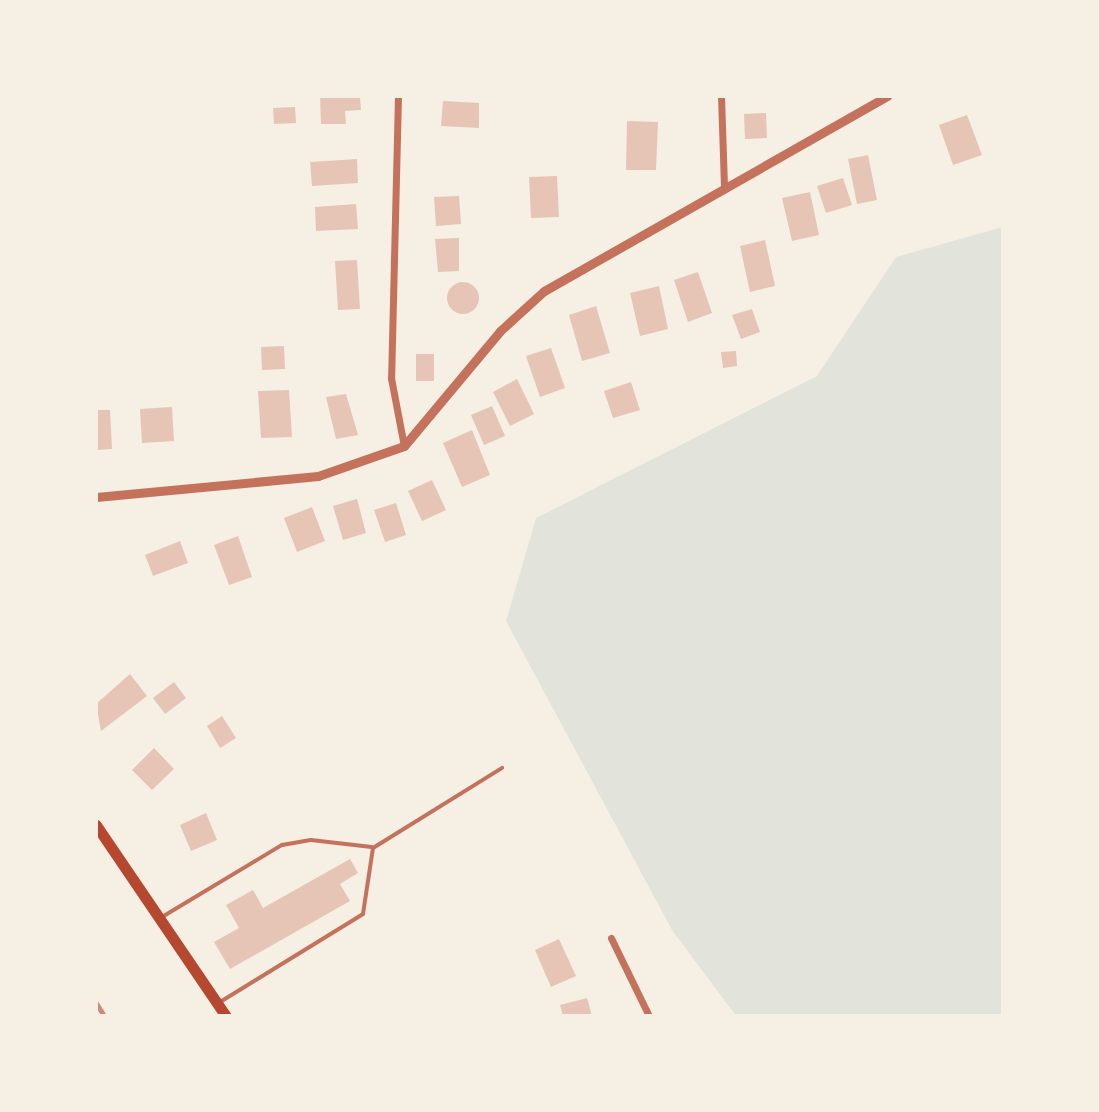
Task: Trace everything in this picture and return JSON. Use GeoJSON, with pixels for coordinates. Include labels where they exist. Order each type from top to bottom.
{"type":"FeatureCollection","features":[{"type":"Feature","properties":{"kind":"main road"},"geometry":{"type":"LineString","coordinates":[[96,825],[226,1016]]}},
{"type":"Feature","properties":{"kind":"street"},"geometry":{"type":"LineString","coordinates":[[398,96],[391,378],[404,446]]}},
{"type":"Feature","properties":{"kind":"street"},"geometry":{"type":"LineString","coordinates":[[721,96],[724,186]]}},
{"type":"Feature","properties":{"kind":"street"},"geometry":{"type":"LineString","coordinates":[[96,497],[318,476],[404,446],[521,309],[724,186],[887,96]]}},
{"type":"Feature","properties":{"kind":"street"},"geometry":{"type":"LineString","coordinates":[[611,938],[649,1016]]}},
{"type":"Feature","properties":{"kind":"lane"},"geometry":{"type":"LineString","coordinates":[[160,918],[282,845],[311,840],[373,848],[502,768]]}},
{"type":"Feature","properties":{"kind":"lane"},"geometry":{"type":"LineString","coordinates":[[218,1003],[363,914],[373,848]]}},
{"type":"Feature","properties":{"kind":"shaded area"},"geometry":{"type":"Polygon","coordinates":[[[1003,227],[1003,1016],[736,1016],[672,930],[506,621],[536,518],[817,376],[896,257],[1003,227]]]}},
{"type":"Feature","properties":{"kind":"building"},"geometry":{"type":"Polygon","coordinates":[[[320,96],[360,96],[361,110],[345,111],[346,124],[321,124],[320,96]]]}},
{"type":"Feature","properties":{"kind":"building"},"geometry":{"type":"Polygon","coordinates":[[[443,101],[479,103],[479,128],[441,126],[443,101]]]}},
{"type":"Feature","properties":{"kind":"building"},"geometry":{"type":"Polygon","coordinates":[[[295,107],[296,123],[274,124],[273,108],[295,107]]]}},
{"type":"Feature","properties":{"kind":"building"},"geometry":{"type":"Polygon","coordinates":[[[766,113],[767,138],[745,139],[744,114],[766,113]]]}},
{"type":"Feature","properties":{"kind":"building"},"geometry":{"type":"Polygon","coordinates":[[[967,115],[982,155],[953,165],[939,125],[967,115]]]}},
{"type":"Feature","properties":{"kind":"building"},"geometry":{"type":"Polygon","coordinates":[[[627,121],[658,122],[656,170],[626,170],[627,121]]]}},
{"type":"Feature","properties":{"kind":"building"},"geometry":{"type":"Polygon","coordinates":[[[868,155],[877,200],[857,204],[848,159],[868,155]]]}},
{"type":"Feature","properties":{"kind":"building"},"geometry":{"type":"Polygon","coordinates":[[[357,159],[358,183],[312,186],[310,162],[357,159]]]}},
{"type":"Feature","properties":{"kind":"building"},"geometry":{"type":"Polygon","coordinates":[[[557,176],[559,217],[531,218],[529,177],[557,176]]]}},
{"type":"Feature","properties":{"kind":"building"},"geometry":{"type":"Polygon","coordinates":[[[843,178],[852,205],[826,213],[817,186],[843,178]]]}},
{"type":"Feature","properties":{"kind":"building"},"geometry":{"type":"Polygon","coordinates":[[[810,192],[819,235],[792,241],[782,198],[810,192]]]}},
{"type":"Feature","properties":{"kind":"building"},"geometry":{"type":"Polygon","coordinates":[[[459,196],[461,224],[436,226],[434,197],[459,196]]]}},
{"type":"Feature","properties":{"kind":"building"},"geometry":{"type":"Polygon","coordinates":[[[356,204],[358,229],[316,231],[315,207],[356,204]]]}},
{"type":"Feature","properties":{"kind":"building"},"geometry":{"type":"Polygon","coordinates":[[[459,238],[459,271],[438,272],[435,239],[459,238]]]}},
{"type":"Feature","properties":{"kind":"building"},"geometry":{"type":"Polygon","coordinates":[[[765,240],[775,286],[750,292],[740,246],[765,240]]]}},
{"type":"Feature","properties":{"kind":"building"},"geometry":{"type":"Polygon","coordinates":[[[357,260],[360,309],[338,310],[335,261],[357,260]]]}},
{"type":"Feature","properties":{"kind":"building"},"geometry":{"type":"Polygon","coordinates":[[[698,272],[712,313],[688,322],[674,280],[698,272]]]}},
{"type":"Feature","properties":{"kind":"building"},"geometry":{"type":"Polygon","coordinates":[[[463,282],[475,286],[479,298],[475,310],[463,314],[451,310],[447,298],[451,286],[463,282]]]}},
{"type":"Feature","properties":{"kind":"building"},"geometry":{"type":"Polygon","coordinates":[[[659,286],[668,329],[640,336],[630,293],[659,286]]]}},
{"type":"Feature","properties":{"kind":"building"},"geometry":{"type":"Polygon","coordinates":[[[596,306],[610,353],[582,361],[569,315],[596,306]]]}},
{"type":"Feature","properties":{"kind":"building"},"geometry":{"type":"Polygon","coordinates":[[[752,309],[760,332],[741,339],[732,315],[752,309]]]}},
{"type":"Feature","properties":{"kind":"building"},"geometry":{"type":"Polygon","coordinates":[[[284,346],[285,369],[262,370],[261,347],[284,346]]]}},
{"type":"Feature","properties":{"kind":"building"},"geometry":{"type":"Polygon","coordinates":[[[551,348],[565,388],[540,397],[526,356],[551,348]]]}},
{"type":"Feature","properties":{"kind":"building"},"geometry":{"type":"Polygon","coordinates":[[[736,351],[737,366],[723,368],[721,352],[736,351]]]}},
{"type":"Feature","properties":{"kind":"building"},"geometry":{"type":"Polygon","coordinates":[[[416,354],[434,354],[434,381],[416,381],[416,354]]]}},
{"type":"Feature","properties":{"kind":"building"},"geometry":{"type":"Polygon","coordinates":[[[517,379],[534,414],[510,426],[493,392],[517,379]]]}},
{"type":"Feature","properties":{"kind":"building"},"geometry":{"type":"Polygon","coordinates":[[[631,382],[640,410],[613,418],[604,391],[631,382]]]}},
{"type":"Feature","properties":{"kind":"building"},"geometry":{"type":"Polygon","coordinates":[[[289,390],[292,437],[261,438],[258,391],[289,390]]]}},
{"type":"Feature","properties":{"kind":"building"},"geometry":{"type":"Polygon","coordinates":[[[346,394],[358,435],[336,439],[326,397],[346,394]]]}},
{"type":"Feature","properties":{"kind":"building"},"geometry":{"type":"Polygon","coordinates":[[[492,406],[505,436],[484,445],[471,415],[492,406]]]}},
{"type":"Feature","properties":{"kind":"building"},"geometry":{"type":"Polygon","coordinates":[[[172,407],[174,441],[142,443],[140,409],[172,407]]]}},
{"type":"Feature","properties":{"kind":"building"},"geometry":{"type":"Polygon","coordinates":[[[96,410],[110,410],[112,449],[96,450],[96,410]]]}},
{"type":"Feature","properties":{"kind":"building"},"geometry":{"type":"Polygon","coordinates":[[[472,430],[490,475],[462,487],[443,443],[472,430]]]}},
{"type":"Feature","properties":{"kind":"building"},"geometry":{"type":"Polygon","coordinates":[[[432,480],[446,510],[422,521],[408,491],[432,480]]]}},
{"type":"Feature","properties":{"kind":"building"},"geometry":{"type":"Polygon","coordinates":[[[357,499],[366,533],[343,540],[333,506],[357,499]]]}},
{"type":"Feature","properties":{"kind":"building"},"geometry":{"type":"Polygon","coordinates":[[[396,503],[406,535],[385,542],[374,510],[396,503]]]}},
{"type":"Feature","properties":{"kind":"building"},"geometry":{"type":"Polygon","coordinates":[[[312,507],[325,541],[297,552],[284,518],[312,507]]]}},
{"type":"Feature","properties":{"kind":"building"},"geometry":{"type":"Polygon","coordinates":[[[238,536],[252,577],[229,585],[214,545],[238,536]]]}},
{"type":"Feature","properties":{"kind":"building"},"geometry":{"type":"Polygon","coordinates":[[[180,541],[188,563],[153,576],[145,555],[180,541]]]}},
{"type":"Feature","properties":{"kind":"building"},"geometry":{"type":"Polygon","coordinates":[[[130,674],[147,696],[101,731],[96,704],[130,674]]]}},
{"type":"Feature","properties":{"kind":"building"},"geometry":{"type":"Polygon","coordinates":[[[174,682],[186,698],[165,714],[153,698],[174,682]]]}},
{"type":"Feature","properties":{"kind":"building"},"geometry":{"type":"Polygon","coordinates":[[[222,716],[236,738],[220,748],[207,726],[222,716]]]}},
{"type":"Feature","properties":{"kind":"building"},"geometry":{"type":"Polygon","coordinates":[[[154,748],[174,769],[152,790],[132,770],[154,748]]]}},
{"type":"Feature","properties":{"kind":"building"},"geometry":{"type":"Polygon","coordinates":[[[206,813],[217,840],[191,851],[180,825],[206,813]]]}},
{"type":"Feature","properties":{"kind":"building"},"geometry":{"type":"Polygon","coordinates":[[[350,859],[358,873],[340,884],[350,901],[230,969],[214,942],[239,928],[226,905],[253,890],[263,908],[350,859]]]}},
{"type":"Feature","properties":{"kind":"building"},"geometry":{"type":"Polygon","coordinates":[[[559,939],[576,976],[551,987],[535,950],[559,939]]]}},
{"type":"Feature","properties":{"kind":"building"},"geometry":{"type":"Polygon","coordinates":[[[587,998],[592,1016],[563,1016],[560,1005],[587,998]]]}},
{"type":"Feature","properties":{"kind":"railway"},"geometry":{"type":"LineString","coordinates":[[96,1003],[104,1016]]}}]}
